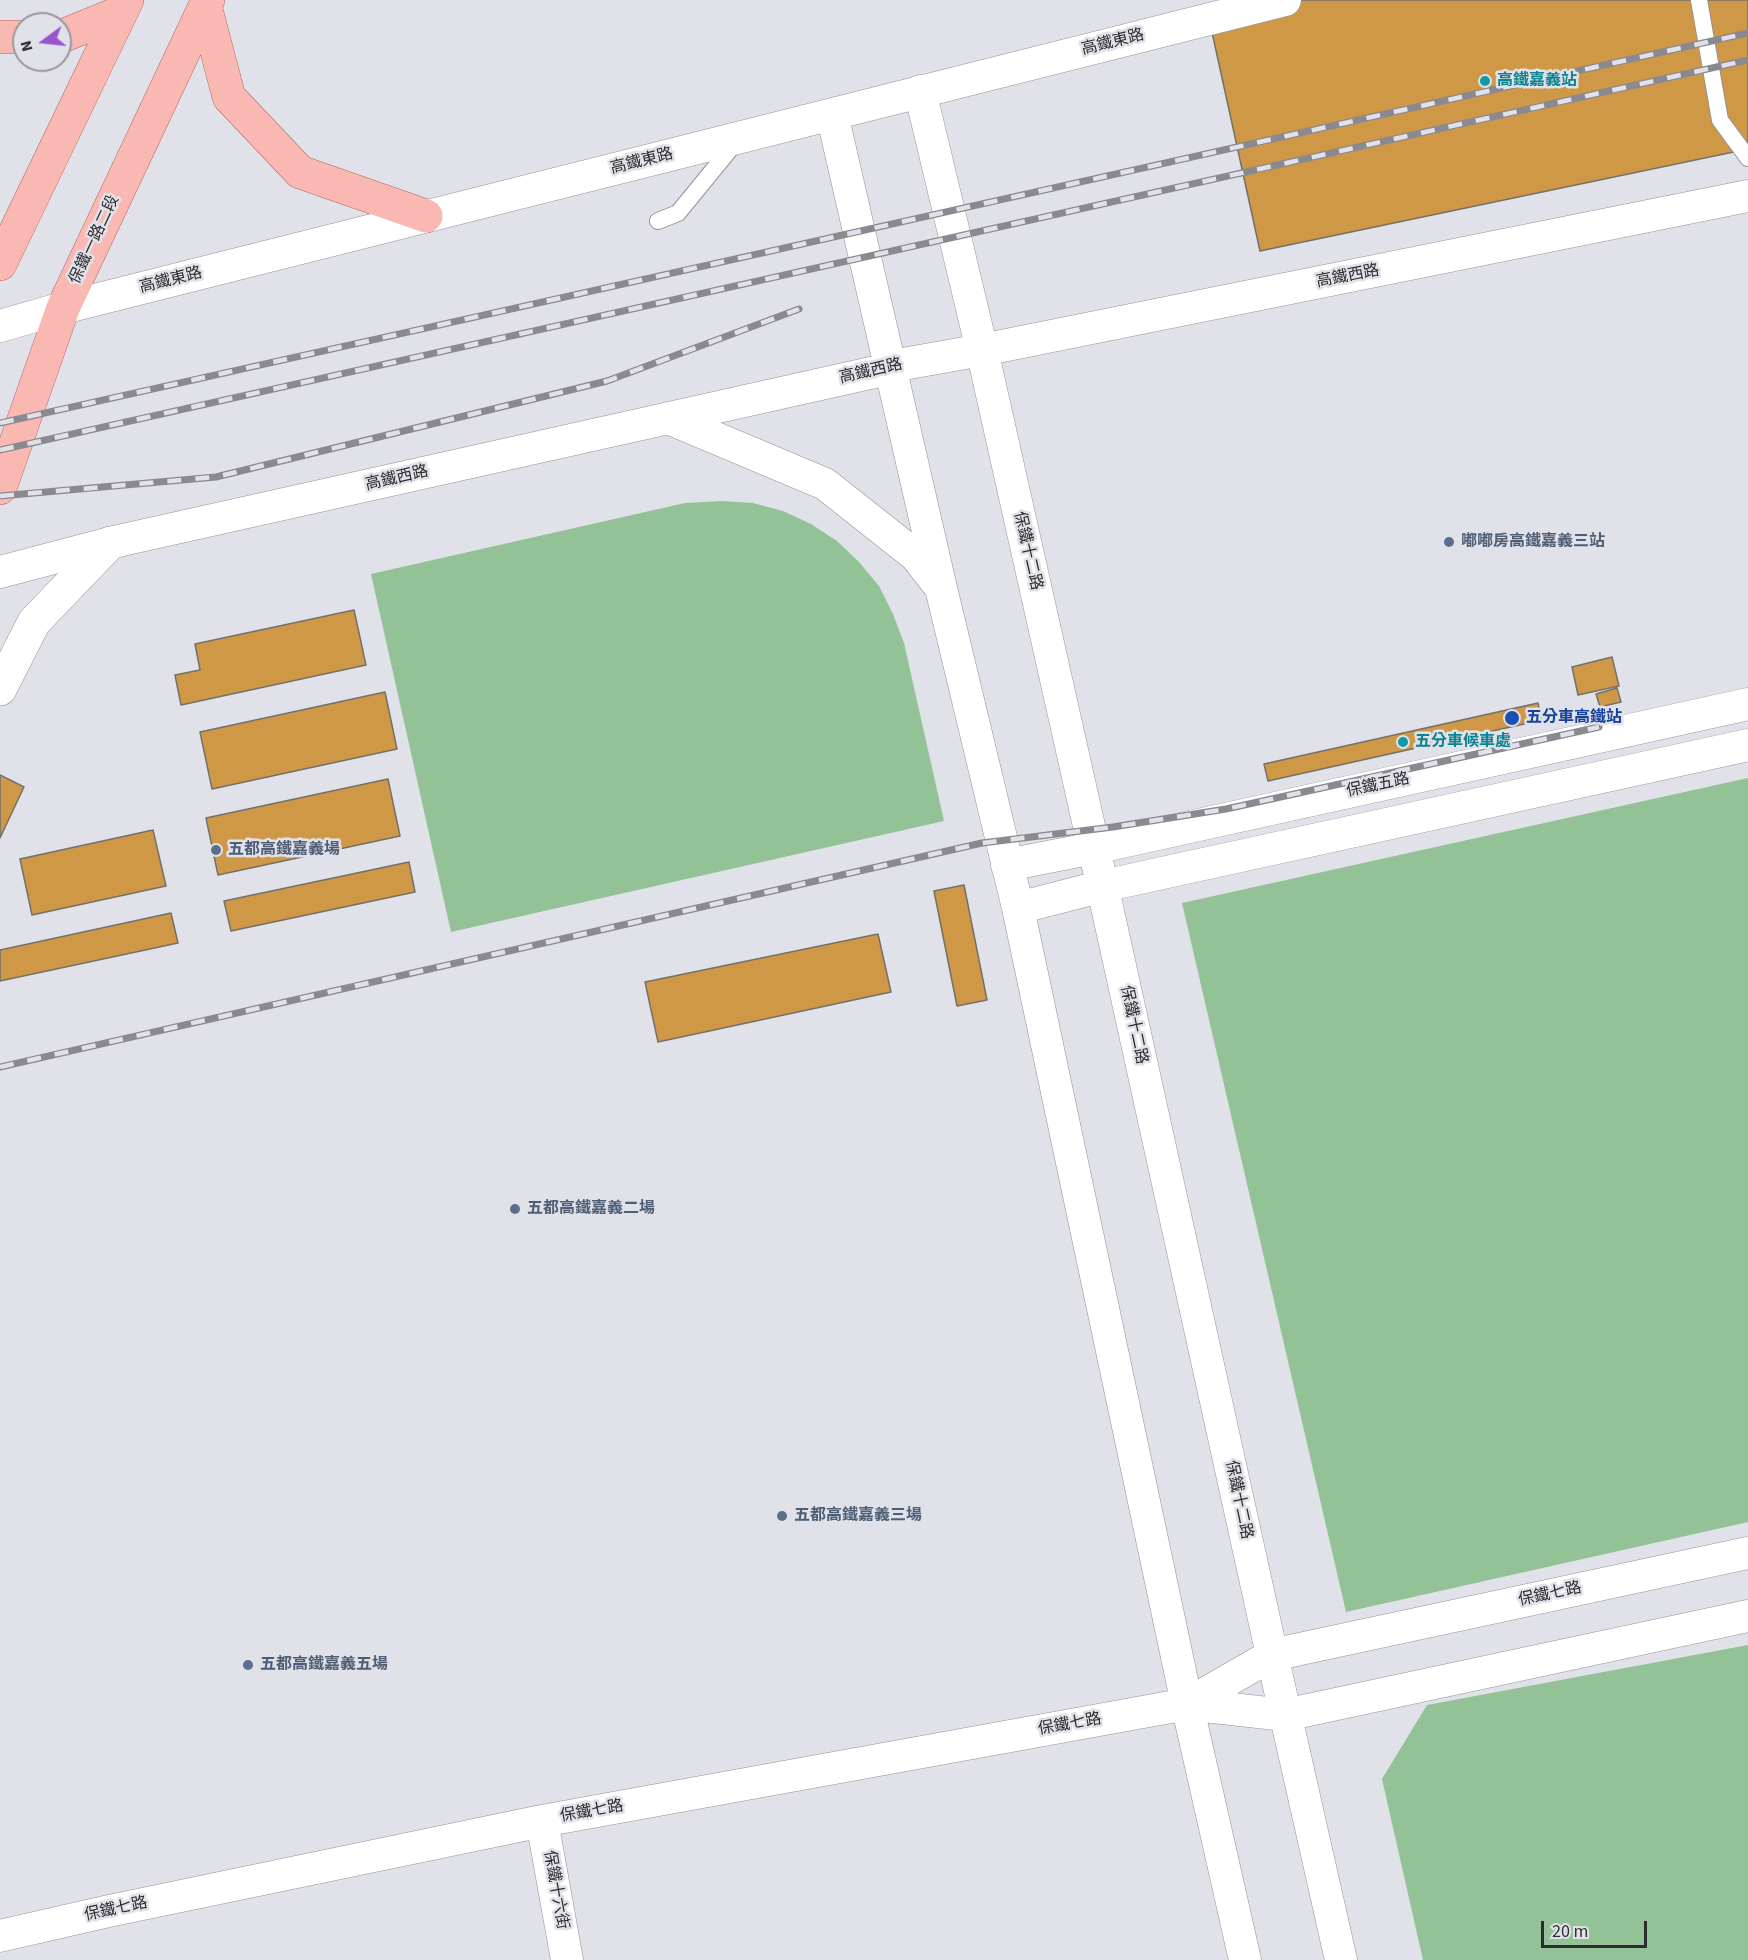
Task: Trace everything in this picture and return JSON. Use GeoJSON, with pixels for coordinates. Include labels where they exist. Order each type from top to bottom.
{"type":"FeatureCollection","features":[{"type":"Feature","properties":{"kind":"main road"},"geometry":{"type":"LineString","coordinates":[[206,3],[229,97],[300,172],[426,216]]}},
{"type":"Feature","properties":{"kind":"main road","name":"保鐵一路二段"},"geometry":{"type":"LineString","coordinates":[[0,488],[63,308],[206,3]]}},
{"type":"Feature","properties":{"kind":"main road"},"geometry":{"type":"LineString","coordinates":[[72,31],[124,6]]}},
{"type":"Feature","properties":{"kind":"main road"},"geometry":{"type":"LineString","coordinates":[[0,264],[124,6]]}},
{"type":"Feature","properties":{"kind":"street","name":"高鐵東路"},"geometry":{"type":"LineString","coordinates":[[0,326],[63,308],[1285,0]]}},
{"type":"Feature","properties":{"kind":"street","name":"保鐵十二路"},"geometry":{"type":"LineString","coordinates":[[920,91],[982,350],[1103,886],[1341,1960]]}},
{"type":"Feature","properties":{"kind":"street"},"geometry":{"type":"LineString","coordinates":[[832,114],[892,366],[941,588],[1018,908],[1187,1704],[1245,1960]]}},
{"type":"Feature","properties":{"kind":"street","name":"高鐵西路"},"geometry":{"type":"LineString","coordinates":[[0,572],[110,543],[884,370],[892,366],[982,350],[1748,196]]}},
{"type":"Feature","properties":{"kind":"street"},"geometry":{"type":"LineString","coordinates":[[668,418],[825,484],[916,556],[941,588]]}},
{"type":"Feature","properties":{"kind":"street"},"geometry":{"type":"LineString","coordinates":[[0,689],[34,622],[110,543]]}},
{"type":"Feature","properties":{"kind":"street","name":"保鐵五路"},"geometry":{"type":"LineString","coordinates":[[1007,865],[1094,848],[1748,704]]}},
{"type":"Feature","properties":{"kind":"street"},"geometry":{"type":"LineString","coordinates":[[1018,908],[1103,886],[1748,745]]}},
{"type":"Feature","properties":{"kind":"street","name":"保鐵七路"},"geometry":{"type":"LineString","coordinates":[[1187,1704],[1272,1655],[1748,1553]]}},
{"type":"Feature","properties":{"kind":"street","name":"保鐵七路"},"geometry":{"type":"LineString","coordinates":[[0,1936],[109,1911],[542,1821],[1187,1704],[1286,1715],[1748,1616]]}},
{"type":"Feature","properties":{"kind":"street","name":"保鐵十六街"},"geometry":{"type":"LineString","coordinates":[[542,1821],[567,1960]]}},
{"type":"Feature","properties":{"kind":"lane"},"geometry":{"type":"LineString","coordinates":[[1699,0],[1720,120],[1748,158]]}},
{"type":"Feature","properties":{"kind":"lane"},"geometry":{"type":"LineString","coordinates":[[658,221],[678,213],[740,137]]}},
{"type":"Feature","properties":{"kind":"green space"},"geometry":{"type":"Polygon","coordinates":[[[722,501],[753,503],[783,511],[811,524],[837,541],[879,586],[904,643],[944,821],[451,932],[371,574],[685,503],[722,501]]]}},
{"type":"Feature","properties":{"kind":"green space"},"geometry":{"type":"Polygon","coordinates":[[[1748,778],[1748,1522],[1346,1612],[1182,903],[1748,778]]]}},
{"type":"Feature","properties":{"kind":"green space"},"geometry":{"type":"Polygon","coordinates":[[[1748,1645],[1748,1960],[1423,1960],[1382,1779],[1427,1705],[1748,1645]]]}},
{"type":"Feature","properties":{"kind":"building","name":"高鐵嘉義站"},"geometry":{"type":"Polygon","coordinates":[[[1272,0],[1748,0],[1748,149],[1260,251],[1208,14],[1272,0]]]}},
{"type":"Feature","properties":{"kind":"building"},"geometry":{"type":"Polygon","coordinates":[[[354,610],[366,665],[181,705],[175,675],[200,670],[195,644],[354,610]]]}},
{"type":"Feature","properties":{"kind":"building"},"geometry":{"type":"Polygon","coordinates":[[[1612,657],[1619,686],[1578,695],[1572,667],[1612,657]]]}},
{"type":"Feature","properties":{"kind":"building"},"geometry":{"type":"Polygon","coordinates":[[[1617,688],[1621,702],[1600,707],[1596,694],[1617,688]]]}},
{"type":"Feature","properties":{"kind":"building"},"geometry":{"type":"Polygon","coordinates":[[[385,692],[397,749],[212,789],[200,732],[385,692]]]}},
{"type":"Feature","properties":{"kind":"building","name":"五分車候車處"},"geometry":{"type":"Polygon","coordinates":[[[1538,703],[1542,720],[1268,781],[1264,764],[1538,703]]]}},
{"type":"Feature","properties":{"kind":"building"},"geometry":{"type":"Polygon","coordinates":[[[0,775],[24,787],[0,838],[0,775]]]}},
{"type":"Feature","properties":{"kind":"building"},"geometry":{"type":"Polygon","coordinates":[[[388,779],[400,836],[218,875],[206,818],[388,779]]]}},
{"type":"Feature","properties":{"kind":"building"},"geometry":{"type":"Polygon","coordinates":[[[153,830],[166,886],[32,915],[20,859],[153,830]]]}},
{"type":"Feature","properties":{"kind":"building"},"geometry":{"type":"Polygon","coordinates":[[[409,862],[415,892],[231,931],[224,901],[409,862]]]}},
{"type":"Feature","properties":{"kind":"building"},"geometry":{"type":"Polygon","coordinates":[[[964,885],[987,1000],[957,1006],[934,891],[964,885]]]}},
{"type":"Feature","properties":{"kind":"building"},"geometry":{"type":"Polygon","coordinates":[[[171,913],[178,943],[0,981],[0,950],[171,913]]]}},
{"type":"Feature","properties":{"kind":"building"},"geometry":{"type":"Polygon","coordinates":[[[878,934],[891,992],[658,1042],[645,982],[878,934]]]}},
{"type":"Feature","properties":{"kind":"railway"},"geometry":{"type":"LineString","coordinates":[[0,423],[1748,33]]}},
{"type":"Feature","properties":{"kind":"railway"},"geometry":{"type":"LineString","coordinates":[[0,450],[1748,60]]}},
{"type":"Feature","properties":{"kind":"railway"},"geometry":{"type":"LineString","coordinates":[[0,496],[216,477],[607,381],[799,309]]}},
{"type":"Feature","properties":{"kind":"railway"},"geometry":{"type":"LineString","coordinates":[[0,1067],[982,843],[1113,827],[1226,809],[1599,727]]}},
{"type":"Feature","properties":{"kind":"place","name":"高鐵嘉義站"},"geometry":{"type":"Point","coordinates":[1485,81]}},
{"type":"Feature","properties":{"kind":"place","name":"嘟嘟房高鐵嘉義三站"},"geometry":{"type":"Point","coordinates":[1449,542]}},
{"type":"Feature","properties":{"kind":"place","name":"五分車高鐵站"},"geometry":{"type":"Point","coordinates":[1512,718]}},
{"type":"Feature","properties":{"kind":"place","name":"五分車候車處"},"geometry":{"type":"Point","coordinates":[1403,742]}},
{"type":"Feature","properties":{"kind":"place","name":"五都高鐵嘉義場"},"geometry":{"type":"Point","coordinates":[216,850]}},
{"type":"Feature","properties":{"kind":"place","name":"五都高鐵嘉義二場"},"geometry":{"type":"Point","coordinates":[515,1209]}},
{"type":"Feature","properties":{"kind":"place","name":"五都高鐵嘉義三場"},"geometry":{"type":"Point","coordinates":[782,1516]}},
{"type":"Feature","properties":{"kind":"place","name":"五都高鐵嘉義五場"},"geometry":{"type":"Point","coordinates":[248,1665]}}]}
